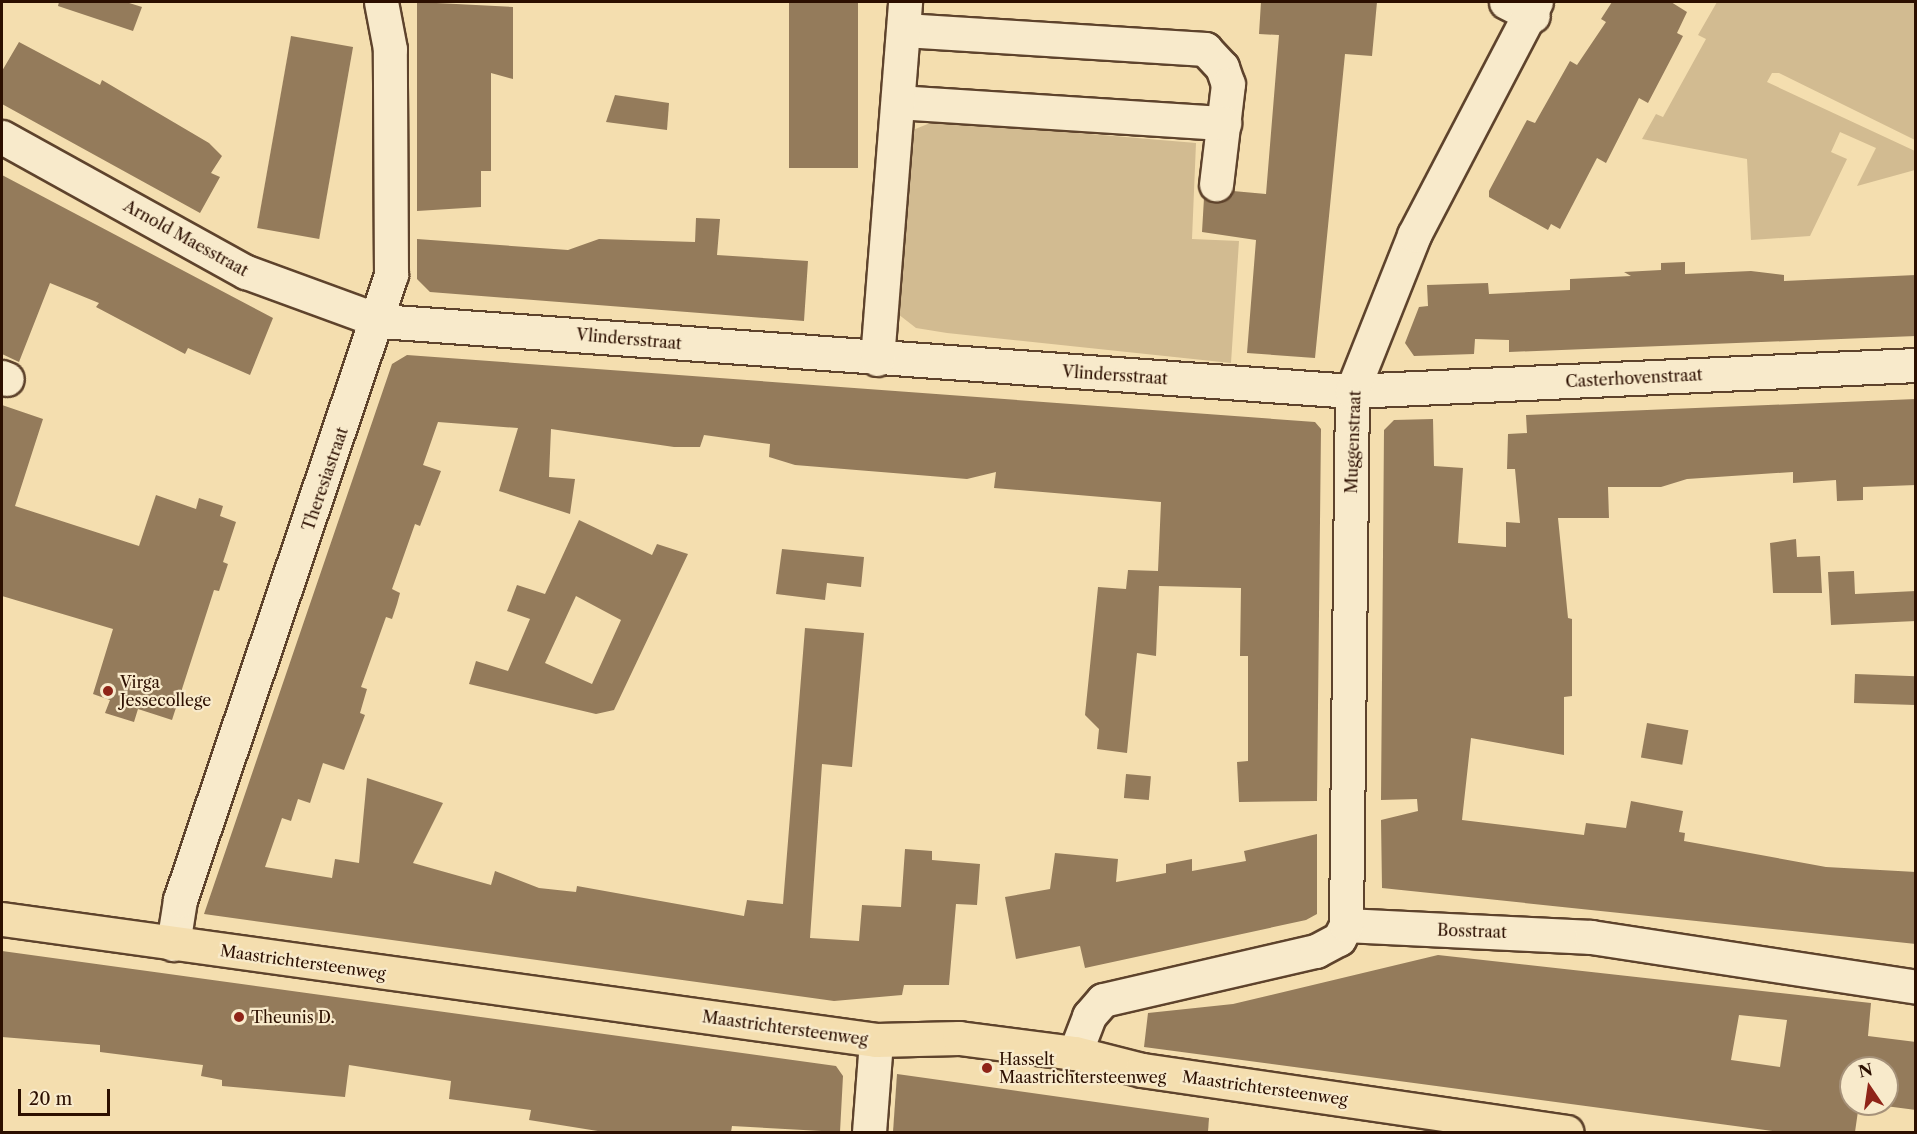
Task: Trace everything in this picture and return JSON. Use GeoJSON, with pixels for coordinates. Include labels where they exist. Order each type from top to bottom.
{"type":"FeatureCollection","features":[{"type":"Feature","properties":{"kind":"main road","name":"Maastrichtersteenweg"},"geometry":{"type":"LineString","coordinates":[[2,919],[876,1041],[959,1038],[1075,1053],[1142,1070],[1567,1132]]}},
{"type":"Feature","properties":{"kind":"street","name":"Theresiastraat"},"geometry":{"type":"LineString","coordinates":[[173,944],[180,900],[380,321],[391,275],[390,49],[381,2]]}},
{"type":"Feature","properties":{"kind":"street","name":"Muggenstraat"},"geometry":{"type":"LineString","coordinates":[[1346,925],[1352,391],[1414,235],[1525,6]]}},
{"type":"Feature","properties":{"kind":"street"},"geometry":{"type":"LineString","coordinates":[[877,359],[904,16],[1205,49],[1222,67],[1228,84],[1216,184]]}},
{"type":"Feature","properties":{"kind":"street"},"geometry":{"type":"LineString","coordinates":[[898,102],[1224,123]]}},
{"type":"Feature","properties":{"kind":"street","name":"Arnold Maesstraat"},"geometry":{"type":"LineString","coordinates":[[2,137],[246,272],[380,321]]}},
{"type":"Feature","properties":{"kind":"street","name":"Vlindersstraat"},"geometry":{"type":"LineString","coordinates":[[380,321],[877,359],[1352,391]]}},
{"type":"Feature","properties":{"kind":"street","name":"Casterhovenstraat"},"geometry":{"type":"LineString","coordinates":[[1352,391],[1916,365]]}},
{"type":"Feature","properties":{"kind":"street"},"geometry":{"type":"LineString","coordinates":[[1075,1053],[1089,1016],[1103,1000],[1316,951],[1339,939],[1346,925]]}},
{"type":"Feature","properties":{"kind":"street","name":"Bosstraat"},"geometry":{"type":"LineString","coordinates":[[1346,925],[1591,937],[1916,987]]}},
{"type":"Feature","properties":{"kind":"street"},"geometry":{"type":"LineString","coordinates":[[869,1132],[876,1041]]}},
{"type":"Feature","properties":{"kind":"shaded area"},"geometry":{"type":"Polygon","coordinates":[[[1717,2],[1915,2],[1915,140],[1779,73],[1772,73],[1767,82],[1915,151],[1915,170],[1857,186],[1876,148],[1840,132],[1831,152],[1847,159],[1810,236],[1751,240],[1747,159],[1642,139],[1656,114],[1663,117],[1706,39],[1698,35],[1717,2]]]}},
{"type":"Feature","properties":{"kind":"shaded area"},"geometry":{"type":"Polygon","coordinates":[[[935,121],[1196,143],[1192,239],[1239,241],[1231,363],[947,333],[916,328],[898,314],[904,145],[913,130],[935,121]]]}},
{"type":"Feature","properties":{"kind":"building"},"geometry":{"type":"Polygon","coordinates":[[[59,2],[126,2],[142,7],[133,31],[58,6],[59,2]]]}},
{"type":"Feature","properties":{"kind":"building"},"geometry":{"type":"Polygon","coordinates":[[[417,2],[513,7],[513,79],[491,73],[491,171],[481,171],[481,207],[417,211],[417,2]]]}},
{"type":"Feature","properties":{"kind":"building"},"geometry":{"type":"Polygon","coordinates":[[[789,2],[858,2],[858,168],[789,168],[789,2]]]}},
{"type":"Feature","properties":{"kind":"building"},"geometry":{"type":"Polygon","coordinates":[[[1261,2],[1377,2],[1372,56],[1345,54],[1315,358],[1247,353],[1256,240],[1202,232],[1204,198],[1223,201],[1233,191],[1266,194],[1279,35],[1259,34],[1261,2]]]}},
{"type":"Feature","properties":{"kind":"building"},"geometry":{"type":"Polygon","coordinates":[[[1612,2],[1671,2],[1687,12],[1677,33],[1683,36],[1648,103],[1639,98],[1606,163],[1597,158],[1560,229],[1551,224],[1548,230],[1489,197],[1489,191],[1527,120],[1535,123],[1570,61],[1577,65],[1606,22],[1601,19],[1612,2]]]}},
{"type":"Feature","properties":{"kind":"building"},"geometry":{"type":"Polygon","coordinates":[[[291,36],[353,47],[319,239],[257,228],[291,36]]]}},
{"type":"Feature","properties":{"kind":"building"},"geometry":{"type":"Polygon","coordinates":[[[19,42],[100,85],[102,80],[209,143],[222,156],[211,173],[220,177],[200,213],[2,104],[2,71],[19,42]]]}},
{"type":"Feature","properties":{"kind":"building"},"geometry":{"type":"Polygon","coordinates":[[[615,95],[669,103],[667,130],[606,122],[615,95]]]}},
{"type":"Feature","properties":{"kind":"building"},"geometry":{"type":"Polygon","coordinates":[[[2,175],[273,318],[250,375],[188,348],[185,354],[96,307],[99,303],[50,283],[19,362],[2,354],[2,175]]]}},
{"type":"Feature","properties":{"kind":"building"},"geometry":{"type":"Polygon","coordinates":[[[696,218],[720,219],[717,255],[808,261],[804,321],[430,292],[417,279],[417,239],[568,250],[599,239],[695,242],[696,218]]]}},
{"type":"Feature","properties":{"kind":"building"},"geometry":{"type":"Polygon","coordinates":[[[1685,262],[1685,274],[1751,271],[1784,275],[1784,281],[1916,275],[1916,336],[1509,352],[1509,340],[1475,339],[1474,354],[1414,356],[1405,343],[1419,307],[1428,306],[1427,285],[1488,283],[1489,294],[1570,290],[1570,279],[1631,276],[1624,272],[1661,270],[1661,263],[1685,262]]]}},
{"type":"Feature","properties":{"kind":"building"},"geometry":{"type":"Polygon","coordinates":[[[407,355],[1315,422],[1321,429],[1317,801],[1239,802],[1237,762],[1248,761],[1248,656],[1240,656],[1241,588],[1159,586],[1156,656],[1137,653],[1127,753],[1097,749],[1099,729],[1085,715],[1098,587],[1126,589],[1128,570],[1158,571],[1161,502],[994,488],[996,472],[967,479],[795,465],[769,457],[770,444],[704,435],[700,447],[674,447],[551,429],[549,477],[575,479],[570,514],[499,491],[518,428],[438,422],[423,465],[441,471],[420,526],[415,524],[392,589],[400,593],[392,619],[386,617],[361,687],[367,689],[360,713],[365,715],[344,770],[323,763],[310,803],[298,799],[291,821],[282,818],[265,867],[332,878],[335,859],[359,863],[367,778],[443,803],[413,863],[491,885],[495,871],[539,888],[576,892],[577,886],[744,916],[747,900],[783,904],[805,628],[864,633],[852,767],[822,764],[810,938],[859,941],[862,905],[901,907],[905,849],[932,851],[932,860],[980,864],[977,905],[956,904],[949,985],[904,985],[902,995],[834,1001],[204,914],[392,364],[407,355]]]}},
{"type":"Feature","properties":{"kind":"building"},"geometry":{"type":"Polygon","coordinates":[[[1916,399],[1916,485],[1863,487],[1863,500],[1837,501],[1836,480],[1793,483],[1793,472],[1687,479],[1661,487],[1608,487],[1609,518],[1558,518],[1568,618],[1572,619],[1572,696],[1564,697],[1564,755],[1471,738],[1462,820],[1584,835],[1586,823],[1626,828],[1631,801],[1683,811],[1679,832],[1685,833],[1684,841],[1826,867],[1916,872],[1916,944],[1382,888],[1381,820],[1418,811],[1417,799],[1381,800],[1384,430],[1394,420],[1433,419],[1434,466],[1463,468],[1458,543],[1506,547],[1506,522],[1520,523],[1515,469],[1507,469],[1508,434],[1527,433],[1526,415],[1916,399]]]}},
{"type":"Feature","properties":{"kind":"building"},"geometry":{"type":"Polygon","coordinates":[[[2,405],[43,419],[15,506],[139,546],[156,495],[196,509],[199,498],[223,506],[220,516],[236,522],[223,562],[228,564],[219,591],[214,590],[172,720],[138,709],[134,722],[105,713],[110,700],[93,694],[113,629],[2,596],[2,405]]]}},
{"type":"Feature","properties":{"kind":"building"},"geometry":{"type":"Polygon","coordinates":[[[579,520],[652,555],[657,544],[688,554],[614,710],[596,714],[469,684],[476,661],[508,671],[530,619],[507,611],[517,585],[545,594],[579,520]],[[576,596],[545,663],[592,684],[621,620],[576,596]]]}},
{"type":"Feature","properties":{"kind":"building"},"geometry":{"type":"Polygon","coordinates":[[[1796,539],[1797,557],[1820,556],[1822,593],[1773,593],[1770,543],[1796,539]]]}},
{"type":"Feature","properties":{"kind":"building"},"geometry":{"type":"Polygon","coordinates":[[[782,549],[864,557],[861,587],[827,583],[825,600],[776,594],[782,549]]]}},
{"type":"Feature","properties":{"kind":"building"},"geometry":{"type":"Polygon","coordinates":[[[1854,571],[1855,594],[1916,591],[1916,621],[1831,625],[1828,572],[1854,571]]]}},
{"type":"Feature","properties":{"kind":"building"},"geometry":{"type":"Polygon","coordinates":[[[1855,674],[1916,676],[1915,705],[1854,703],[1855,674]]]}},
{"type":"Feature","properties":{"kind":"building"},"geometry":{"type":"Polygon","coordinates":[[[1647,723],[1688,730],[1682,765],[1641,757],[1647,723]]]}},
{"type":"Feature","properties":{"kind":"building"},"geometry":{"type":"Polygon","coordinates":[[[1126,774],[1151,776],[1149,800],[1124,798],[1126,774]]]}},
{"type":"Feature","properties":{"kind":"building"},"geometry":{"type":"Polygon","coordinates":[[[1317,834],[1317,914],[1306,920],[1085,968],[1080,946],[1016,959],[1005,897],[1050,889],[1055,853],[1118,859],[1116,882],[1166,873],[1166,864],[1192,859],[1192,871],[1246,861],[1244,851],[1317,834]]]}},
{"type":"Feature","properties":{"kind":"building"},"geometry":{"type":"Polygon","coordinates":[[[2,951],[836,1066],[843,1076],[840,1132],[732,1126],[731,1132],[604,1132],[529,1120],[531,1110],[449,1099],[451,1081],[349,1065],[345,1097],[222,1086],[222,1080],[201,1076],[203,1065],[100,1052],[100,1045],[2,1037],[2,951]]]}},
{"type":"Feature","properties":{"kind":"building"},"geometry":{"type":"Polygon","coordinates":[[[1438,955],[1871,1003],[1868,1036],[1916,1042],[1916,1110],[1899,1108],[1899,1056],[1839,1056],[1839,1116],[1857,1116],[1855,1132],[1780,1132],[1144,1047],[1148,1013],[1233,1004],[1438,955]],[[1739,1015],[1731,1060],[1780,1067],[1787,1020],[1739,1015]]]}},
{"type":"Feature","properties":{"kind":"building"},"geometry":{"type":"Polygon","coordinates":[[[897,1074],[1209,1118],[1208,1132],[893,1132],[897,1074]]]}},
{"type":"Feature","properties":{"kind":"place","name":"Virga Jessecollege"},"geometry":{"type":"Point","coordinates":[108,691]}},
{"type":"Feature","properties":{"kind":"place","name":"Theunis D."},"geometry":{"type":"Point","coordinates":[239,1017]}},
{"type":"Feature","properties":{"kind":"place","name":"Hasselt Maastrichtersteenweg"},"geometry":{"type":"Point","coordinates":[987,1068]}}]}
